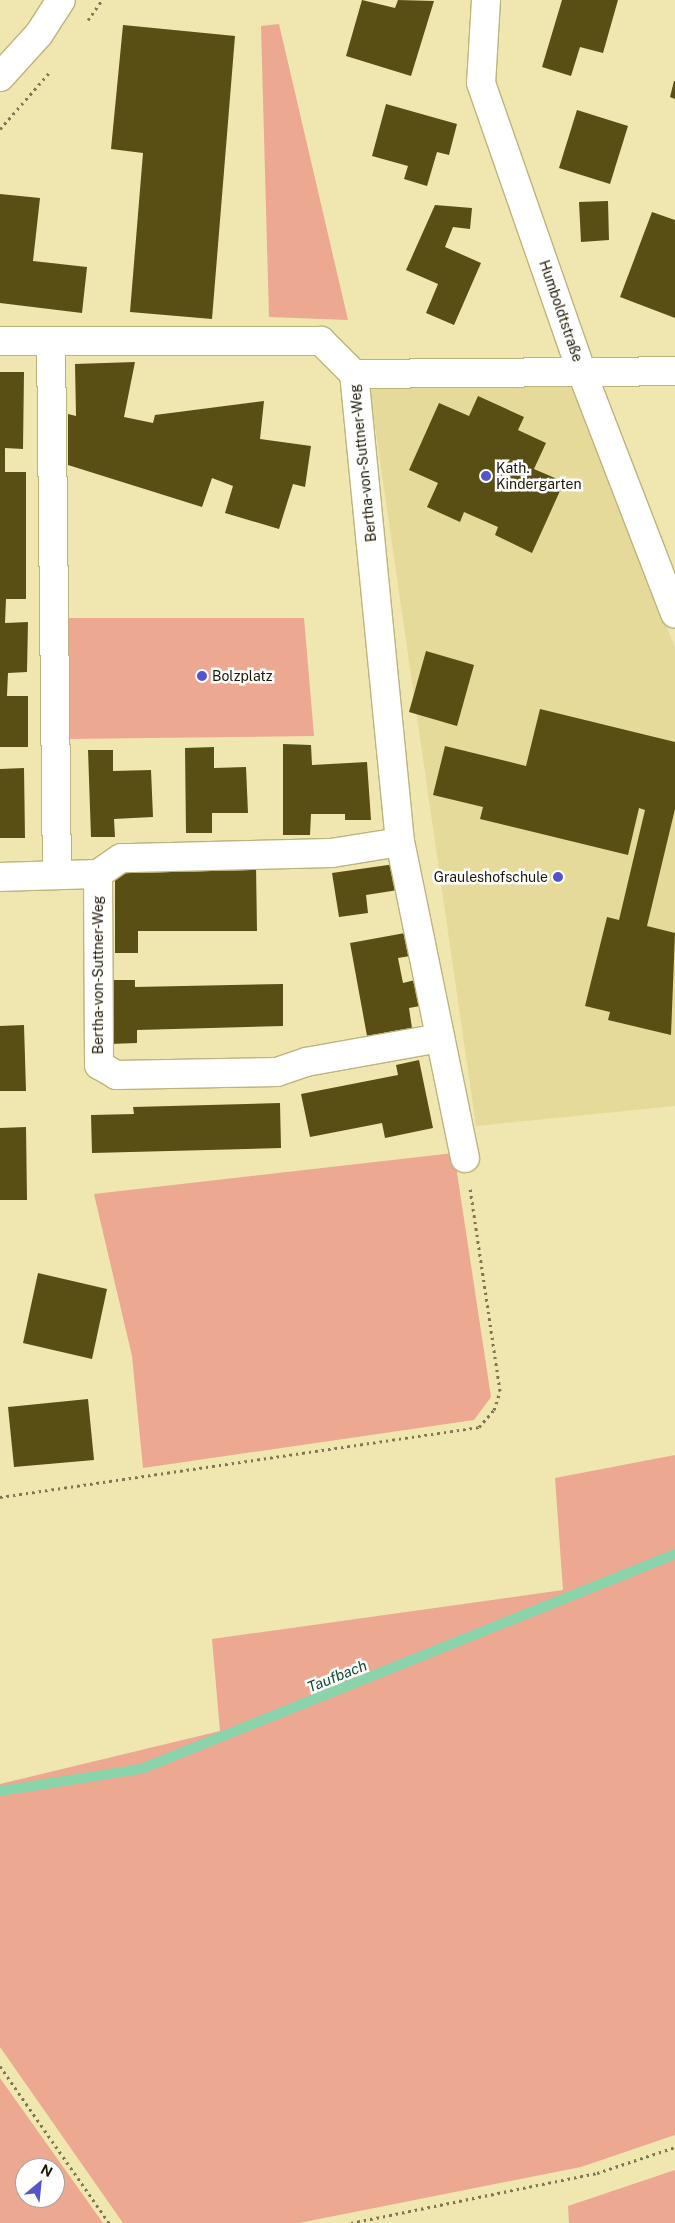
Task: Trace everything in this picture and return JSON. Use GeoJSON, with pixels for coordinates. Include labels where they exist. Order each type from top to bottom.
{"type":"FeatureCollection","features":[{"type":"Feature","properties":{"kind":"street"},"geometry":{"type":"LineString","coordinates":[[0,77],[39,34],[61,0]]}},
{"type":"Feature","properties":{"kind":"street","name":"Humboldtstraße"},"geometry":{"type":"LineString","coordinates":[[486,0],[481,82],[581,370],[675,614]]}},
{"type":"Feature","properties":{"kind":"street"},"geometry":{"type":"LineString","coordinates":[[0,341],[321,341],[354,374]]}},
{"type":"Feature","properties":{"kind":"street"},"geometry":{"type":"LineString","coordinates":[[51,341],[57,875]]}},
{"type":"Feature","properties":{"kind":"street","name":"Bertha-von-Suttner-Weg"},"geometry":{"type":"LineString","coordinates":[[466,1158],[400,842],[354,374],[675,370]]}},
{"type":"Feature","properties":{"kind":"street"},"geometry":{"type":"LineString","coordinates":[[0,877],[98,874],[121,858],[331,853],[400,842]]}},
{"type":"Feature","properties":{"kind":"street","name":"Bertha-von-Suttner-Weg"},"geometry":{"type":"LineString","coordinates":[[98,874],[99,1065],[116,1076],[277,1072],[306,1062],[440,1038]]}},
{"type":"Feature","properties":{"kind":"path"},"geometry":{"type":"LineString","coordinates":[[0,1497],[479,1427],[494,1410],[500,1392],[466,1158]]}},
{"type":"Feature","properties":{"kind":"path"},"geometry":{"type":"LineString","coordinates":[[0,2066],[109,2223]]}},
{"type":"Feature","properties":{"kind":"path"},"geometry":{"type":"LineString","coordinates":[[352,2223],[597,2173],[675,2147]]}},
{"type":"Feature","properties":{"kind":"shaded area"},"geometry":{"type":"Polygon","coordinates":[[[279,24],[348,320],[269,317],[261,26],[279,24]]]}},
{"type":"Feature","properties":{"kind":"shaded area","name":"Grauleshofschule"},"geometry":{"type":"Polygon","coordinates":[[[572,383],[675,648],[675,1106],[476,1126],[369,384],[572,383]]]}},
{"type":"Feature","properties":{"kind":"shaded area"},"geometry":{"type":"Polygon","coordinates":[[[61,618],[304,618],[314,736],[66,739],[61,618]]]}},
{"type":"Feature","properties":{"kind":"shaded area"},"geometry":{"type":"Polygon","coordinates":[[[454,1153],[491,1397],[474,1420],[143,1468],[132,1356],[94,1194],[454,1153]]]}},
{"type":"Feature","properties":{"kind":"shaded area"},"geometry":{"type":"Polygon","coordinates":[[[675,1455],[675,2135],[581,2167],[299,2223],[123,2223],[0,2047],[0,1784],[220,1731],[212,1639],[563,1590],[555,1478],[675,1455]]]}},
{"type":"Feature","properties":{"kind":"shaded area"},"geometry":{"type":"Polygon","coordinates":[[[0,2078],[57,2158],[15,2158],[15,2208],[65,2208],[65,2170],[103,2223],[0,2223],[0,2078]]]}},
{"type":"Feature","properties":{"kind":"shaded area"},"geometry":{"type":"Polygon","coordinates":[[[675,2170],[675,2223],[569,2223],[568,2206],[675,2170]]]}},
{"type":"Feature","properties":{"kind":"building"},"geometry":{"type":"Polygon","coordinates":[[[362,0],[395,8],[398,0],[434,1],[411,76],[346,56],[362,0]]]}},
{"type":"Feature","properties":{"kind":"building"},"geometry":{"type":"Polygon","coordinates":[[[562,0],[618,0],[603,53],[580,47],[571,76],[542,67],[562,0]]]}},
{"type":"Feature","properties":{"kind":"building"},"geometry":{"type":"Polygon","coordinates":[[[123,25],[235,36],[212,319],[130,312],[143,153],[111,149],[123,25]]]}},
{"type":"Feature","properties":{"kind":"building"},"geometry":{"type":"Polygon","coordinates":[[[675,81],[675,99],[670,97],[675,81]]]}},
{"type":"Feature","properties":{"kind":"building"},"geometry":{"type":"Polygon","coordinates":[[[386,104],[457,124],[449,155],[437,152],[427,186],[404,179],[408,166],[372,156],[386,104]]]}},
{"type":"Feature","properties":{"kind":"building"},"geometry":{"type":"Polygon","coordinates":[[[577,110],[628,126],[610,184],[559,168],[577,110]]]}},
{"type":"Feature","properties":{"kind":"building"},"geometry":{"type":"Polygon","coordinates":[[[0,194],[40,198],[33,261],[87,267],[82,313],[0,303],[0,194]]]}},
{"type":"Feature","properties":{"kind":"building"},"geometry":{"type":"Polygon","coordinates":[[[608,201],[609,240],[581,242],[579,202],[608,201]]]}},
{"type":"Feature","properties":{"kind":"building"},"geometry":{"type":"Polygon","coordinates":[[[435,205],[472,208],[470,229],[453,227],[445,247],[481,263],[454,325],[426,313],[438,284],[406,270],[435,205]]]}},
{"type":"Feature","properties":{"kind":"building"},"geometry":{"type":"Polygon","coordinates":[[[652,212],[675,220],[675,318],[620,297],[652,212]]]}},
{"type":"Feature","properties":{"kind":"building"},"geometry":{"type":"Polygon","coordinates":[[[135,362],[124,417],[153,423],[155,415],[264,401],[260,439],[311,446],[305,487],[293,484],[279,529],[225,513],[233,486],[212,478],[202,507],[68,465],[68,414],[76,416],[75,364],[135,362]]]}},
{"type":"Feature","properties":{"kind":"building"},"geometry":{"type":"Polygon","coordinates":[[[0,372],[24,372],[23,449],[5,448],[5,472],[26,472],[26,599],[6,599],[5,623],[28,622],[27,672],[8,673],[7,696],[28,696],[28,747],[0,747],[0,372]]]}},
{"type":"Feature","properties":{"kind":"building","name":"Kath. Kindergarten"},"geometry":{"type":"Polygon","coordinates":[[[478,396],[524,417],[518,430],[546,443],[534,469],[564,482],[532,553],[495,535],[498,527],[464,512],[460,522],[427,507],[438,483],[409,470],[439,403],[469,416],[478,396]]]}},
{"type":"Feature","properties":{"kind":"building"},"geometry":{"type":"Polygon","coordinates":[[[426,651],[474,665],[457,726],[409,712],[426,651]]]}},
{"type":"Feature","properties":{"kind":"building","name":"Grauleshofschule"},"geometry":{"type":"Polygon","coordinates":[[[540,709],[675,742],[675,809],[647,926],[675,933],[671,1035],[608,1020],[610,1012],[585,1006],[607,917],[619,920],[645,810],[639,808],[628,855],[480,819],[483,807],[433,795],[445,746],[526,766],[540,709]]]}},
{"type":"Feature","properties":{"kind":"building"},"geometry":{"type":"Polygon","coordinates":[[[283,744],[311,745],[312,765],[367,762],[371,820],[345,820],[345,814],[311,814],[310,835],[283,835],[283,744]]]}},
{"type":"Feature","properties":{"kind":"building"},"geometry":{"type":"Polygon","coordinates":[[[214,747],[214,768],[246,767],[248,813],[212,813],[212,833],[186,833],[185,748],[214,747]]]}},
{"type":"Feature","properties":{"kind":"building"},"geometry":{"type":"Polygon","coordinates":[[[88,750],[113,750],[113,771],[151,770],[153,817],[114,819],[115,837],[91,837],[88,750]]]}},
{"type":"Feature","properties":{"kind":"building"},"geometry":{"type":"Polygon","coordinates":[[[24,768],[25,838],[0,838],[0,769],[24,768]]]}},
{"type":"Feature","properties":{"kind":"building"},"geometry":{"type":"Polygon","coordinates":[[[395,864],[398,890],[366,895],[368,913],[339,917],[332,873],[395,864]]]}},
{"type":"Feature","properties":{"kind":"building"},"geometry":{"type":"Polygon","coordinates":[[[129,865],[256,865],[257,931],[138,931],[138,953],[115,953],[115,880],[129,865]]]}},
{"type":"Feature","properties":{"kind":"building"},"geometry":{"type":"Polygon","coordinates":[[[405,933],[410,956],[398,958],[403,983],[415,980],[420,1006],[409,1008],[412,1028],[367,1036],[350,943],[405,933]]]}},
{"type":"Feature","properties":{"kind":"building"},"geometry":{"type":"Polygon","coordinates":[[[109,980],[135,980],[135,987],[283,984],[283,1026],[137,1030],[137,1043],[110,1044],[109,980]]]}},
{"type":"Feature","properties":{"kind":"building"},"geometry":{"type":"Polygon","coordinates":[[[24,1025],[26,1091],[0,1091],[0,1026],[24,1025]]]}},
{"type":"Feature","properties":{"kind":"building"},"geometry":{"type":"Polygon","coordinates":[[[419,1060],[433,1128],[385,1138],[382,1123],[310,1137],[301,1094],[398,1075],[396,1065],[419,1060]]]}},
{"type":"Feature","properties":{"kind":"building"},"geometry":{"type":"Polygon","coordinates":[[[280,1103],[281,1148],[92,1153],[91,1115],[134,1114],[133,1107],[280,1103]]]}},
{"type":"Feature","properties":{"kind":"building"},"geometry":{"type":"Polygon","coordinates":[[[26,1127],[27,1200],[0,1200],[0,1128],[26,1127]]]}},
{"type":"Feature","properties":{"kind":"building"},"geometry":{"type":"Polygon","coordinates":[[[38,1273],[107,1289],[92,1359],[23,1343],[38,1273]]]}},
{"type":"Feature","properties":{"kind":"building"},"geometry":{"type":"Polygon","coordinates":[[[88,1399],[94,1460],[14,1467],[8,1407],[88,1399]]]}},
{"type":"Feature","properties":{"kind":"waterway","name":"Taufbach"},"geometry":{"type":"LineString","coordinates":[[0,1791],[141,1769],[675,1554]]}},
{"type":"Feature","properties":{"kind":"place","name":"Kath. Kindergarten"},"geometry":{"type":"Point","coordinates":[486,476]}},
{"type":"Feature","properties":{"kind":"place","name":"Bolzplatz"},"geometry":{"type":"Point","coordinates":[202,676]}},
{"type":"Feature","properties":{"kind":"place","name":"Grauleshofschule"},"geometry":{"type":"Point","coordinates":[558,877]}}]}
